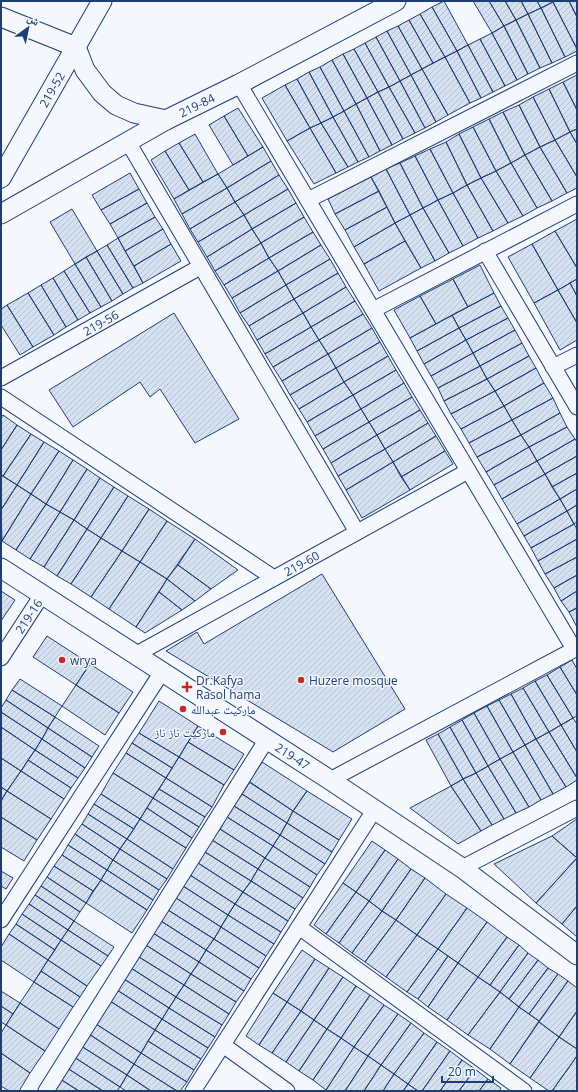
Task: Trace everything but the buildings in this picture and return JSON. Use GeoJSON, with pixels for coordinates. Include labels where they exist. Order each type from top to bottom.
{"type":"FeatureCollection","features":[{"type":"Feature","properties":{"kind":"street","name":"219-52"},"geometry":{"type":"LineString","coordinates":[[1,178],[102,1]]}},
{"type":"Feature","properties":{"kind":"street","name":"219-84"},"geometry":{"type":"LineString","coordinates":[[1,214],[166,120],[239,84],[396,1]]}},
{"type":"Feature","properties":{"kind":"street"},"geometry":{"type":"LineString","coordinates":[[1,17],[76,47],[85,70],[102,93],[116,105],[134,113],[166,120]]}},
{"type":"Feature","properties":{"kind":"street"},"geometry":{"type":"LineString","coordinates":[[308,200],[577,63]]}},
{"type":"Feature","properties":{"kind":"street"},"geometry":{"type":"LineString","coordinates":[[239,84],[575,649],[330,780]]}},
{"type":"Feature","properties":{"kind":"street"},"geometry":{"type":"LineString","coordinates":[[128,142],[200,267],[357,532]]}},
{"type":"Feature","properties":{"kind":"street"},"geometry":{"type":"LineString","coordinates":[[373,310],[577,204]]}},
{"type":"Feature","properties":{"kind":"street"},"geometry":{"type":"LineString","coordinates":[[485,251],[577,407]]}},
{"type":"Feature","properties":{"kind":"street","name":"219-56"},"geometry":{"type":"LineString","coordinates":[[1,378],[200,267]]}},
{"type":"Feature","properties":{"kind":"street"},"geometry":{"type":"LineString","coordinates":[[553,367],[577,355]]}},
{"type":"Feature","properties":{"kind":"street"},"geometry":{"type":"LineString","coordinates":[[1,397],[274,578]]}},
{"type":"Feature","properties":{"kind":"street","name":"219-60"},"geometry":{"type":"LineString","coordinates":[[135,654],[468,471]]}},
{"type":"Feature","properties":{"kind":"street","name":"219-47"},"geometry":{"type":"LineString","coordinates":[[1,568],[267,739],[462,868],[577,955]]}},
{"type":"Feature","properties":{"kind":"street","name":"219-16"},"geometry":{"type":"LineString","coordinates":[[1,658],[42,595]]}},
{"type":"Feature","properties":{"kind":"street"},"geometry":{"type":"LineString","coordinates":[[1,920],[162,672]]}},
{"type":"Feature","properties":{"kind":"street"},"geometry":{"type":"LineString","coordinates":[[46,1091],[267,739]]}},
{"type":"Feature","properties":{"kind":"street"},"geometry":{"type":"LineString","coordinates":[[462,868],[577,808]]}},
{"type":"Feature","properties":{"kind":"street"},"geometry":{"type":"LineString","coordinates":[[193,1091],[375,810]]}},
{"type":"Feature","properties":{"kind":"street"},"geometry":{"type":"LineString","coordinates":[[299,927],[524,1091]]}},
{"type":"Feature","properties":{"kind":"street"},"geometry":{"type":"LineString","coordinates":[[223,1045],[287,1091]]}},
{"type":"Feature","properties":{"kind":"place","name":"wrya"},"geometry":{"type":"Point","coordinates":[62,660]}},
{"type":"Feature","properties":{"kind":"place","name":"Huzere mosque"},"geometry":{"type":"Point","coordinates":[301,680]}},
{"type":"Feature","properties":{"kind":"place","name":"Dr.Kafya Rasol hama"},"geometry":{"type":"Point","coordinates":[187,687]}},
{"type":"Feature","properties":{"kind":"place","name":"ماركيت عبدالله"},"geometry":{"type":"Point","coordinates":[183,709]}},
{"type":"Feature","properties":{"kind":"place","name":"ماركيت ناز ناز"},"geometry":{"type":"Point","coordinates":[223,732]}}]}
